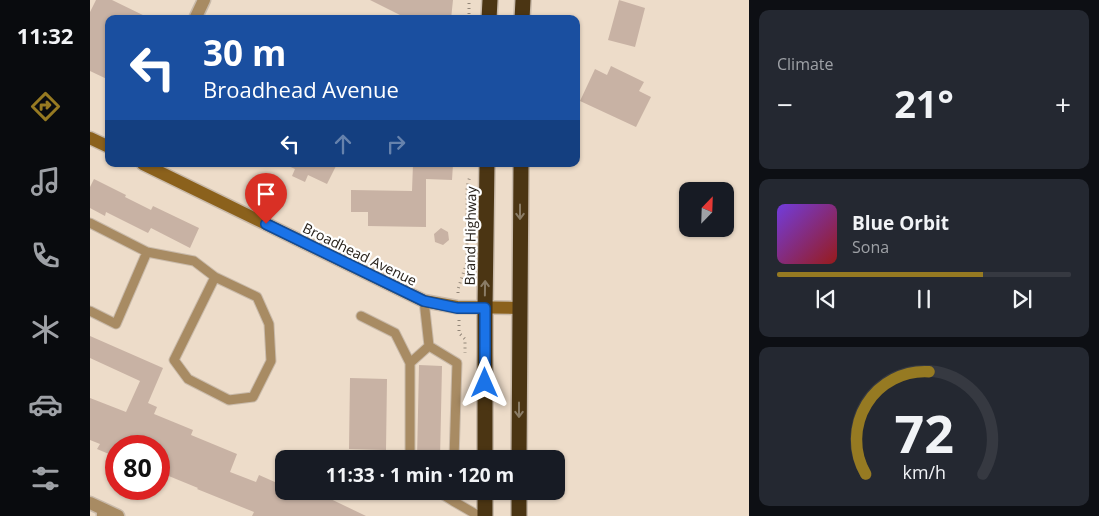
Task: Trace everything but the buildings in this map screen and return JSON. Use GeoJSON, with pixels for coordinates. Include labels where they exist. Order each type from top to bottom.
{"type":"FeatureCollection","features":[{"type":"Feature","properties":{"kind":"highway"},"geometry":{"type":"LineString","coordinates":[[489,15],[490,0]]}},
{"type":"Feature","properties":{"kind":"highway"},"geometry":{"type":"LineString","coordinates":[[522,15],[523,0]]}},
{"type":"Feature","properties":{"kind":"highway","name":"Brand Highway"},"geometry":{"type":"LineString","coordinates":[[485,450],[487,167]]}},
{"type":"Feature","properties":{"kind":"highway"},"geometry":{"type":"LineString","coordinates":[[519,450],[521,167]]}},
{"type":"Feature","properties":{"kind":"highway"},"geometry":{"type":"LineString","coordinates":[[485,500],[485,516]]}},
{"type":"Feature","properties":{"kind":"highway"},"geometry":{"type":"LineString","coordinates":[[518,516],[519,500]]}},
{"type":"Feature","properties":{"kind":"street"},"geometry":{"type":"LineString","coordinates":[[197,15],[204,0]]}},
{"type":"Feature","properties":{"kind":"street"},"geometry":{"type":"LineString","coordinates":[[90,138],[105,145]]}},
{"type":"Feature","properties":{"kind":"street","name":"Broadhead Avenue"},"geometry":{"type":"LineString","coordinates":[[149,167],[424,301],[457,308],[520,308]]}},
{"type":"Feature","properties":{"kind":"street"},"geometry":{"type":"LineString","coordinates":[[90,503],[103,513],[118,516]]}},
{"type":"Feature","properties":{"kind":"lane"},"geometry":{"type":"LineString","coordinates":[[90,223],[147,252],[194,262],[215,277],[257,297],[269,324],[271,361],[253,397],[229,400],[188,379],[174,360],[215,277]]}},
{"type":"Feature","properties":{"kind":"lane"},"geometry":{"type":"LineString","coordinates":[[90,312],[116,324],[147,252]]}},
{"type":"Feature","properties":{"kind":"lane"},"geometry":{"type":"LineString","coordinates":[[424,301],[430,346]]}},
{"type":"Feature","properties":{"kind":"lane"},"geometry":{"type":"LineString","coordinates":[[361,316],[395,333],[410,363],[410,450]]}},
{"type":"Feature","properties":{"kind":"lane"},"geometry":{"type":"LineString","coordinates":[[410,363],[430,346]]}},
{"type":"Feature","properties":{"kind":"lane"},"geometry":{"type":"LineString","coordinates":[[430,346],[457,363],[454,450]]}},
{"type":"Feature","properties":{"kind":"lane"},"geometry":{"type":"LineString","coordinates":[[458,500],[478,516]]}},
{"type":"Feature","properties":{"kind":"path"},"geometry":{"type":"LineString","coordinates":[[469,0],[469,15]]}},
{"type":"Feature","properties":{"kind":"path"},"geometry":{"type":"LineString","coordinates":[[458,289],[467,262],[467,187],[471,170]]}},
{"type":"Feature","properties":{"kind":"route"},"geometry":{"type":"LineString","coordinates":[[266,224],[424,301],[457,308],[485,308],[485,383]]}}]}
